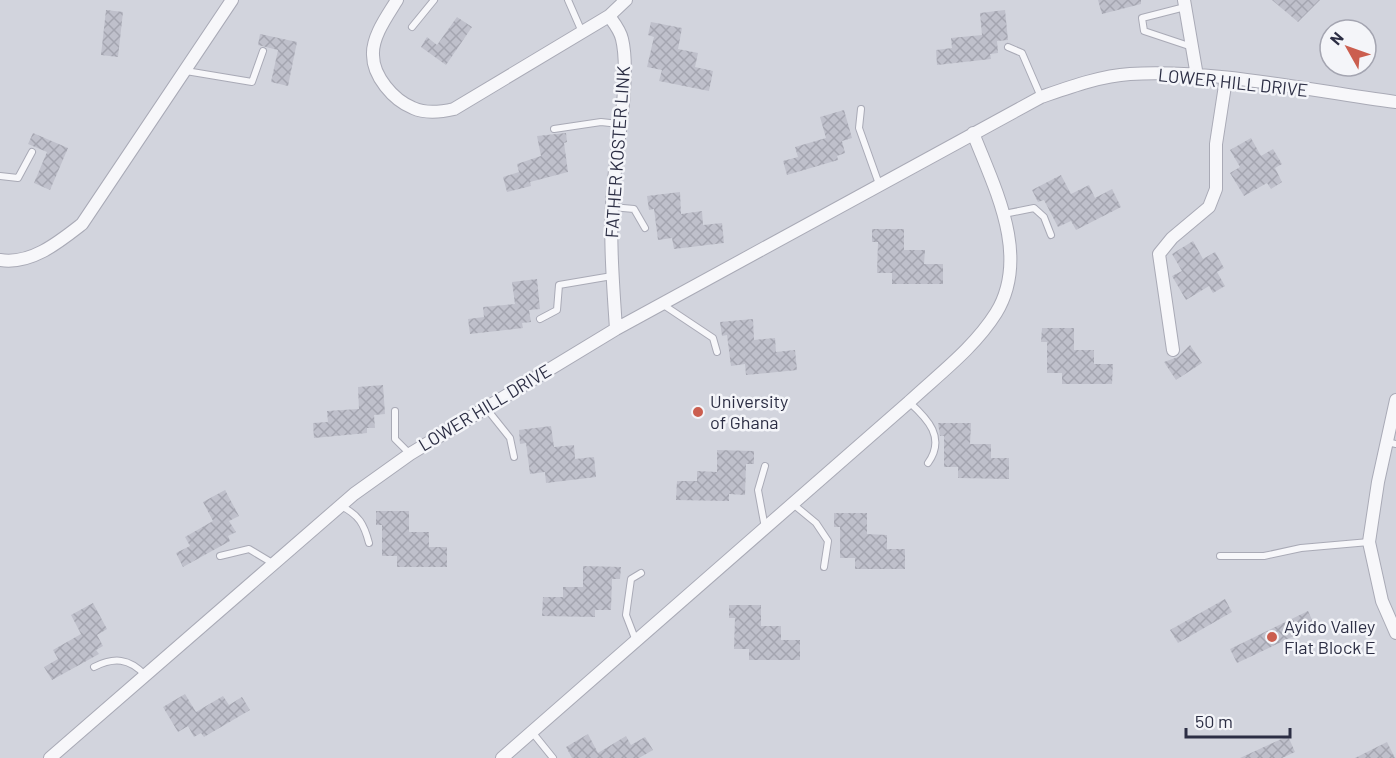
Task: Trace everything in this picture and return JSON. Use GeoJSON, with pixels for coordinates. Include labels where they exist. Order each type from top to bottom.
{"type":"FeatureCollection","features":[{"type":"Feature","properties":{"kind":"street"},"geometry":{"type":"LineString","coordinates":[[0,260],[25,258],[54,246],[82,224],[232,0]]}},
{"type":"Feature","properties":{"kind":"street"},"geometry":{"type":"LineString","coordinates":[[397,0],[381,26],[373,54],[378,75],[392,94],[413,108],[437,112],[454,109],[609,16],[626,0]]}},
{"type":"Feature","properties":{"kind":"street"},"geometry":{"type":"LineString","coordinates":[[1184,4],[1197,76]]}},
{"type":"Feature","properties":{"kind":"street","name":"FATHER KOSTER LINK"},"geometry":{"type":"LineString","coordinates":[[609,16],[618,27],[623,40],[624,70],[612,207],[616,329]]}},
{"type":"Feature","properties":{"kind":"street","name":"LOWER HILL DRIVE"},"geometry":{"type":"LineString","coordinates":[[50,758],[341,506],[410,454],[616,329],[1041,97],[1103,78],[1129,74],[1226,79],[1396,102]]}},
{"type":"Feature","properties":{"kind":"street"},"geometry":{"type":"LineString","coordinates":[[1173,350],[1159,254],[1172,238],[1209,207],[1216,189],[1216,144],[1226,79]]}},
{"type":"Feature","properties":{"kind":"street"},"geometry":{"type":"LineString","coordinates":[[502,758],[909,402],[962,354],[996,312],[1005,293],[1010,271],[1010,248],[1003,214],[973,133]]}},
{"type":"Feature","properties":{"kind":"street"},"geometry":{"type":"LineString","coordinates":[[1396,400],[1392,443],[1378,482],[1369,542],[1382,602],[1396,633]]}},
{"type":"Feature","properties":{"kind":"lane"},"geometry":{"type":"LineString","coordinates":[[412,27],[434,0]]}},
{"type":"Feature","properties":{"kind":"lane"},"geometry":{"type":"LineString","coordinates":[[568,0],[582,32]]}},
{"type":"Feature","properties":{"kind":"lane"},"geometry":{"type":"LineString","coordinates":[[1184,4],[1142,18],[1143,30],[1192,47]]}},
{"type":"Feature","properties":{"kind":"lane"},"geometry":{"type":"LineString","coordinates":[[1008,47],[1022,53],[1041,97]]}},
{"type":"Feature","properties":{"kind":"lane"},"geometry":{"type":"LineString","coordinates":[[185,70],[252,82],[263,51]]}},
{"type":"Feature","properties":{"kind":"lane"},"geometry":{"type":"LineString","coordinates":[[861,109],[859,128],[879,184]]}},
{"type":"Feature","properties":{"kind":"lane"},"geometry":{"type":"LineString","coordinates":[[554,129],[601,122],[619,124]]}},
{"type":"Feature","properties":{"kind":"lane"},"geometry":{"type":"LineString","coordinates":[[0,176],[18,178],[32,152]]}},
{"type":"Feature","properties":{"kind":"lane"},"geometry":{"type":"LineString","coordinates":[[612,207],[634,209],[645,228]]}},
{"type":"Feature","properties":{"kind":"lane"},"geometry":{"type":"LineString","coordinates":[[1003,214],[1019,209],[1034,208],[1044,217],[1051,235]]}},
{"type":"Feature","properties":{"kind":"lane"},"geometry":{"type":"LineString","coordinates":[[540,319],[557,310],[559,285],[613,276]]}},
{"type":"Feature","properties":{"kind":"lane"},"geometry":{"type":"LineString","coordinates":[[662,303],[713,339],[717,352]]}},
{"type":"Feature","properties":{"kind":"lane"},"geometry":{"type":"LineString","coordinates":[[909,402],[933,429],[937,448],[928,463]]}},
{"type":"Feature","properties":{"kind":"lane"},"geometry":{"type":"LineString","coordinates":[[485,408],[510,438],[514,457]]}},
{"type":"Feature","properties":{"kind":"lane"},"geometry":{"type":"LineString","coordinates":[[394,411],[395,439],[410,454]]}},
{"type":"Feature","properties":{"kind":"lane"},"geometry":{"type":"LineString","coordinates":[[765,466],[758,490],[765,529]]}},
{"type":"Feature","properties":{"kind":"lane"},"geometry":{"type":"LineString","coordinates":[[793,504],[816,523],[828,541],[824,567]]}},
{"type":"Feature","properties":{"kind":"lane"},"geometry":{"type":"LineString","coordinates":[[341,506],[356,514],[365,526],[369,543]]}},
{"type":"Feature","properties":{"kind":"lane"},"geometry":{"type":"LineString","coordinates":[[1220,555],[1264,556],[1301,548],[1369,542]]}},
{"type":"Feature","properties":{"kind":"lane"},"geometry":{"type":"LineString","coordinates":[[220,556],[249,549],[274,564]]}},
{"type":"Feature","properties":{"kind":"lane"},"geometry":{"type":"LineString","coordinates":[[636,641],[627,615],[631,579],[641,573]]}},
{"type":"Feature","properties":{"kind":"lane"},"geometry":{"type":"LineString","coordinates":[[94,667],[112,659],[134,665],[145,675]]}},
{"type":"Feature","properties":{"kind":"lane"},"geometry":{"type":"LineString","coordinates":[[532,732],[553,758]]}},
{"type":"Feature","properties":{"kind":"shaded area","name":"University of Ghana"},"geometry":{"type":"Polygon","coordinates":[[[0,0],[1396,0],[1396,758],[0,758],[0,0]]]}},
{"type":"Feature","properties":{"kind":"building"},"geometry":{"type":"Polygon","coordinates":[[[1098,0],[1141,0],[1141,4],[1102,14],[1098,0]]]}},
{"type":"Feature","properties":{"kind":"building"},"geometry":{"type":"Polygon","coordinates":[[[1272,0],[1320,0],[1298,22],[1272,0]]]}},
{"type":"Feature","properties":{"kind":"building"},"geometry":{"type":"Polygon","coordinates":[[[106,10],[123,12],[118,57],[101,55],[106,10]]]}},
{"type":"Feature","properties":{"kind":"building"},"geometry":{"type":"Polygon","coordinates":[[[1005,10],[1008,40],[997,41],[998,53],[990,54],[991,59],[937,65],[936,50],[952,48],[951,38],[982,35],[980,13],[1005,10]]]}},
{"type":"Feature","properties":{"kind":"building"},"geometry":{"type":"Polygon","coordinates":[[[457,17],[472,27],[446,65],[421,47],[427,37],[437,45],[457,17]]]}},
{"type":"Feature","properties":{"kind":"building"},"geometry":{"type":"Polygon","coordinates":[[[651,22],[682,28],[678,49],[698,53],[695,67],[713,71],[709,91],[659,81],[662,70],[647,67],[654,37],[648,35],[651,22]]]}},
{"type":"Feature","properties":{"kind":"building"},"geometry":{"type":"Polygon","coordinates":[[[260,34],[297,42],[288,86],[271,82],[278,50],[258,45],[260,34]]]}},
{"type":"Feature","properties":{"kind":"building"},"geometry":{"type":"Polygon","coordinates":[[[844,110],[852,138],[842,141],[845,153],[837,156],[838,160],[787,175],[783,161],[798,157],[795,147],[826,138],[820,117],[844,110]]]}},
{"type":"Feature","properties":{"kind":"building"},"geometry":{"type":"Polygon","coordinates":[[[33,133],[68,148],[50,190],[34,183],[47,152],[28,144],[33,133]]]}},
{"type":"Feature","properties":{"kind":"building"},"geometry":{"type":"Polygon","coordinates":[[[566,133],[567,142],[564,143],[568,172],[530,182],[531,186],[507,192],[503,177],[519,172],[517,164],[541,156],[537,136],[566,133]]]}},
{"type":"Feature","properties":{"kind":"building"},"geometry":{"type":"Polygon","coordinates":[[[1251,138],[1261,156],[1273,149],[1282,164],[1275,168],[1282,182],[1271,189],[1267,183],[1244,196],[1230,173],[1240,167],[1230,150],[1251,138]]]}},
{"type":"Feature","properties":{"kind":"building"},"geometry":{"type":"Polygon","coordinates":[[[1061,175],[1071,194],[1089,185],[1095,198],[1112,189],[1121,207],[1076,230],[1071,221],[1058,227],[1044,200],[1038,202],[1032,190],[1061,175]]]}},
{"type":"Feature","properties":{"kind":"building"},"geometry":{"type":"Polygon","coordinates":[[[680,192],[681,214],[702,211],[703,225],[722,223],[724,243],[674,249],[672,238],[658,240],[654,209],[649,210],[647,196],[680,192]]]}},
{"type":"Feature","properties":{"kind":"building"},"geometry":{"type":"Polygon","coordinates":[[[872,229],[904,229],[904,250],[925,250],[924,264],[943,264],[943,284],[892,284],[892,273],[877,273],[878,242],[872,242],[872,229]]]}},
{"type":"Feature","properties":{"kind":"building"},"geometry":{"type":"Polygon","coordinates":[[[1193,241],[1203,259],[1215,252],[1224,268],[1217,272],[1225,286],[1213,293],[1209,286],[1186,300],[1172,276],[1182,271],[1172,254],[1193,241]]]}},
{"type":"Feature","properties":{"kind":"building"},"geometry":{"type":"Polygon","coordinates":[[[537,279],[540,309],[529,310],[531,322],[522,323],[523,328],[470,334],[468,319],[484,317],[483,307],[515,304],[512,282],[537,279]]]}},
{"type":"Feature","properties":{"kind":"building"},"geometry":{"type":"Polygon","coordinates":[[[753,319],[754,340],[775,338],[776,352],[795,350],[797,370],[746,375],[745,364],[731,366],[727,335],[722,336],[720,322],[753,319]]]}},
{"type":"Feature","properties":{"kind":"building"},"geometry":{"type":"Polygon","coordinates":[[[1042,328],[1074,328],[1074,350],[1094,350],[1094,364],[1113,364],[1112,384],[1062,384],[1062,373],[1047,373],[1047,342],[1041,342],[1042,328]]]}},
{"type":"Feature","properties":{"kind":"building"},"geometry":{"type":"Polygon","coordinates":[[[1190,345],[1202,363],[1176,380],[1164,362],[1178,357],[1190,345]]]}},
{"type":"Feature","properties":{"kind":"building"},"geometry":{"type":"Polygon","coordinates":[[[383,385],[385,414],[374,415],[375,428],[367,428],[367,433],[314,438],[313,423],[328,422],[327,411],[359,409],[358,387],[383,385]]]}},
{"type":"Feature","properties":{"kind":"building"},"geometry":{"type":"Polygon","coordinates":[[[938,423],[971,423],[970,444],[991,444],[991,458],[1009,458],[1009,479],[958,478],[958,467],[944,467],[944,436],[940,436],[938,423]]]}},
{"type":"Feature","properties":{"kind":"building"},"geometry":{"type":"Polygon","coordinates":[[[551,426],[554,447],[574,445],[575,459],[594,457],[596,477],[546,483],[545,472],[530,474],[526,443],[520,444],[519,430],[551,426]]]}},
{"type":"Feature","properties":{"kind":"building"},"geometry":{"type":"Polygon","coordinates":[[[717,450],[754,451],[754,464],[746,464],[745,495],[729,494],[729,501],[676,500],[677,481],[697,481],[697,471],[717,472],[717,450]]]}},
{"type":"Feature","properties":{"kind":"building"},"geometry":{"type":"Polygon","coordinates":[[[225,490],[239,516],[229,521],[236,532],[228,536],[230,541],[183,567],[176,553],[190,546],[185,537],[213,521],[203,502],[225,490]]]}},
{"type":"Feature","properties":{"kind":"building"},"geometry":{"type":"Polygon","coordinates":[[[376,511],[409,511],[409,532],[429,532],[429,547],[447,547],[447,567],[397,567],[397,556],[382,556],[382,525],[376,525],[376,511]]]}},
{"type":"Feature","properties":{"kind":"building"},"geometry":{"type":"Polygon","coordinates":[[[834,513],[867,513],[867,534],[887,535],[887,549],[905,549],[905,569],[855,569],[855,558],[840,558],[840,527],[834,527],[834,513]]]}},
{"type":"Feature","properties":{"kind":"building"},"geometry":{"type":"Polygon","coordinates":[[[583,566],[621,567],[620,579],[612,579],[611,610],[595,610],[595,617],[542,616],[543,597],[563,597],[563,587],[583,587],[583,566]]]}},
{"type":"Feature","properties":{"kind":"building"},"geometry":{"type":"Polygon","coordinates":[[[1225,599],[1232,612],[1178,643],[1170,630],[1225,599]]]}},
{"type":"Feature","properties":{"kind":"building"},"geometry":{"type":"Polygon","coordinates":[[[93,603],[107,629],[97,635],[103,646],[96,650],[99,654],[52,680],[44,667],[58,659],[53,650],[81,634],[71,615],[93,603]]]}},
{"type":"Feature","properties":{"kind":"building"},"geometry":{"type":"Polygon","coordinates":[[[729,605],[761,605],[761,626],[781,626],[781,640],[800,640],[800,660],[749,660],[749,649],[734,649],[735,618],[729,618],[729,605]]]}},
{"type":"Feature","properties":{"kind":"building","name":"Ayido Valley Flat Block E"},"geometry":{"type":"Polygon","coordinates":[[[1308,611],[1315,626],[1237,663],[1230,649],[1308,611]]]}},
{"type":"Feature","properties":{"kind":"building"},"geometry":{"type":"Polygon","coordinates":[[[185,694],[196,712],[223,696],[229,705],[242,697],[250,710],[204,737],[201,733],[194,737],[188,726],[178,732],[163,707],[185,694]]]}},
{"type":"Feature","properties":{"kind":"building"},"geometry":{"type":"Polygon","coordinates":[[[588,734],[598,753],[626,736],[631,745],[645,737],[653,750],[639,758],[572,758],[566,747],[588,734]]]}},
{"type":"Feature","properties":{"kind":"building"},"geometry":{"type":"Polygon","coordinates":[[[1288,736],[1295,752],[1282,758],[1240,758],[1288,736]]]}},
{"type":"Feature","properties":{"kind":"building"},"geometry":{"type":"Polygon","coordinates":[[[1387,742],[1395,758],[1355,758],[1387,742]]]}},
{"type":"Feature","properties":{"kind":"place","name":"University of Ghana"},"geometry":{"type":"Point","coordinates":[698,412]}},
{"type":"Feature","properties":{"kind":"place","name":"Ayido Valley Flat Block E"},"geometry":{"type":"Point","coordinates":[1272,637]}}]}
